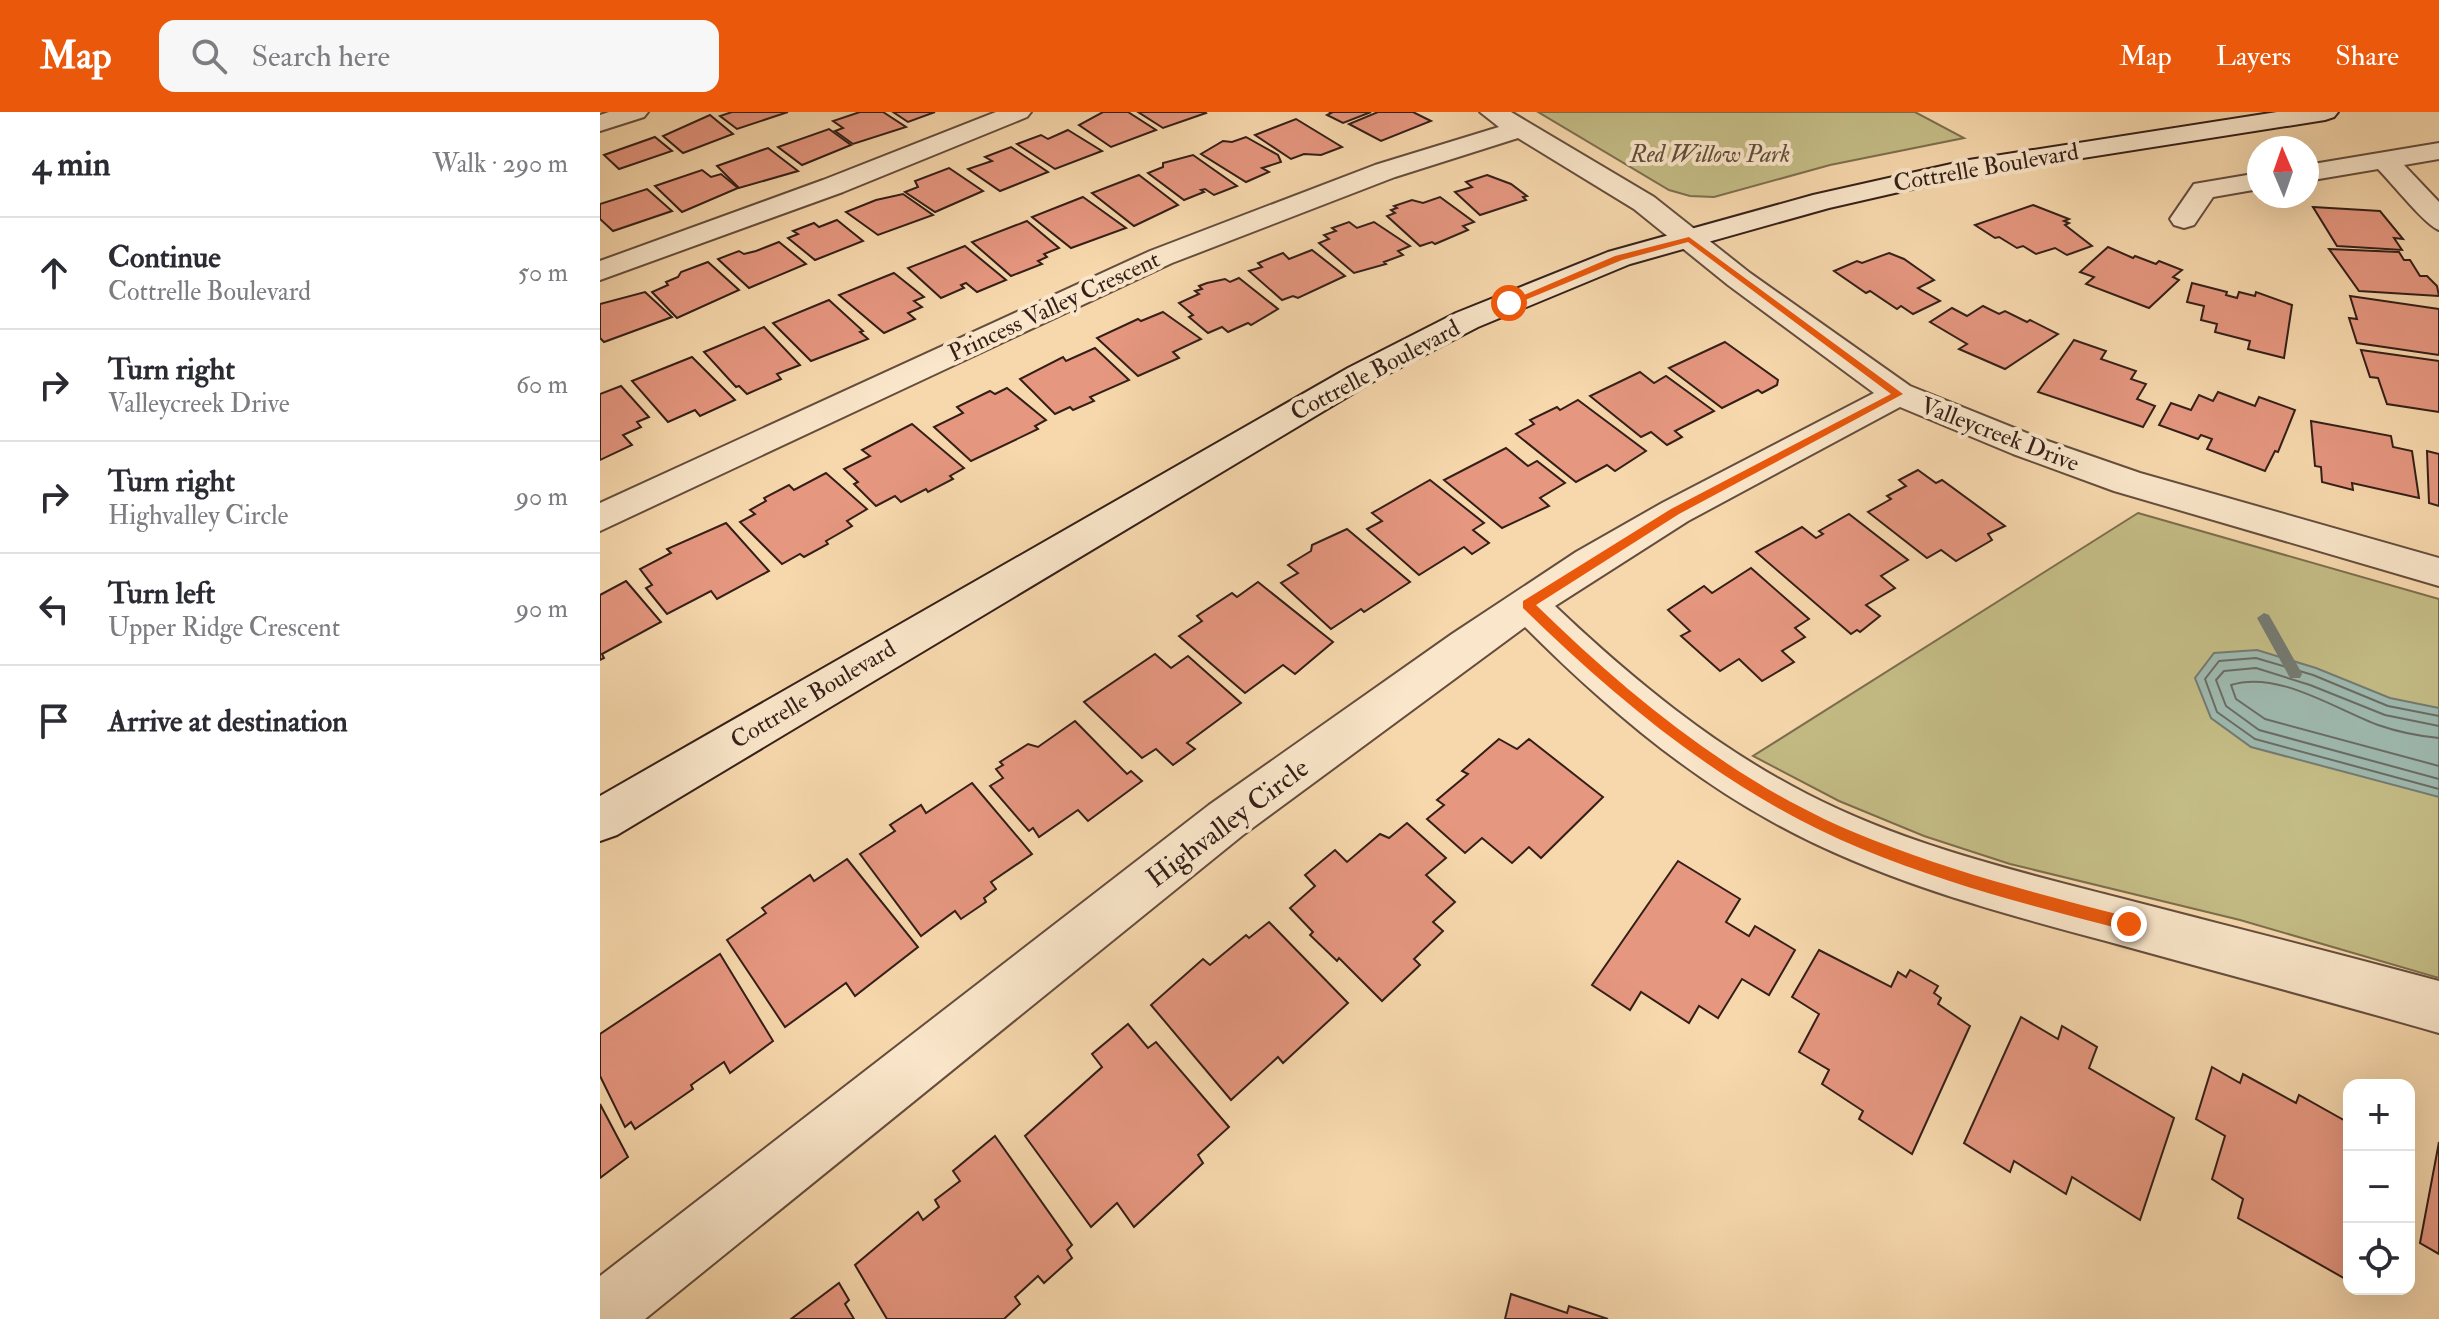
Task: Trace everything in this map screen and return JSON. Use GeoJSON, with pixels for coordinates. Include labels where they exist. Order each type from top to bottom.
{"type":"FeatureCollection","features":[{"type":"Feature","properties":{"kind":"street"},"geometry":{"type":"LineString","coordinates":[[600,123],[635,112]]}},
{"type":"Feature","properties":{"kind":"street"},"geometry":{"type":"LineString","coordinates":[[600,271],[833,186],[1018,112]]}},
{"type":"Feature","properties":{"kind":"street","name":"Valleycreek Drive"},"geometry":{"type":"LineString","coordinates":[[1493,112],[1644,203],[1898,394],[2026,446],[2127,482],[2439,572]]}},
{"type":"Feature","properties":{"kind":"street","name":"Cottrelle Boulevard"},"geometry":{"type":"LineString","coordinates":[[600,820],[981,595],[1420,342],[1619,258],[1823,201],[1969,168],[2325,112]]}},
{"type":"Feature","properties":{"kind":"street","name":"Princess Valley Crescent"},"geometry":{"type":"LineString","coordinates":[[600,518],[1161,257],[1385,171],[1522,128]]}},
{"type":"Feature","properties":{"kind":"street"},"geometry":{"type":"LineString","coordinates":[[2319,171],[2439,151]]}},
{"type":"Feature","properties":{"kind":"street"},"geometry":{"type":"LineString","coordinates":[[2383,160],[2410,184],[2439,221]]}},
{"type":"Feature","properties":{"kind":"street"},"geometry":{"type":"LineString","coordinates":[[2184,219],[2204,190],[2247,183]]}},
{"type":"Feature","properties":{"kind":"street","name":"Highvalley Circle"},"geometry":{"type":"LineString","coordinates":[[600,1315],[1226,820],[1527,604],[1675,512],[1898,394]]}},
{"type":"Feature","properties":{"kind":"street"},"geometry":{"type":"LineString","coordinates":[[1527,604],[1571,647],[1706,756],[1744,782],[1866,844],[2018,895],[2439,1007]]}},
{"type":"Feature","properties":{"kind":"green space","name":"Red Willow Park"},"geometry":{"type":"Polygon","coordinates":[[[1538,112],[1915,112],[1964,138],[1830,165],[1714,197],[1690,196],[1669,190],[1538,112]]]}},
{"type":"Feature","properties":{"kind":"green space"},"geometry":{"type":"Polygon","coordinates":[[[2138,513],[2439,599],[2439,978],[2240,920],[2010,864],[1924,836],[1839,801],[1753,756],[2138,513]]]}},
{"type":"Feature","properties":{"kind":"water"},"geometry":{"type":"Polygon","coordinates":[[[2257,650],[2316,668],[2390,698],[2439,708],[2439,797],[2251,747],[2211,718],[2195,678],[2214,653],[2257,650]]]}},
{"type":"Feature","properties":{"kind":"building"},"geometry":{"type":"Polygon","coordinates":[[[732,112],[788,112],[737,129],[720,116],[732,112]]]}},
{"type":"Feature","properties":{"kind":"building"},"geometry":{"type":"Polygon","coordinates":[[[860,112],[883,112],[906,127],[853,144],[835,131],[843,128],[833,121],[860,112]]]}},
{"type":"Feature","properties":{"kind":"building"},"geometry":{"type":"Polygon","coordinates":[[[893,112],[935,112],[908,122],[893,112]]]}},
{"type":"Feature","properties":{"kind":"building"},"geometry":{"type":"Polygon","coordinates":[[[1103,112],[1128,112],[1156,130],[1111,147],[1079,125],[1103,112]]]}},
{"type":"Feature","properties":{"kind":"building"},"geometry":{"type":"Polygon","coordinates":[[[1138,112],[1205,112],[1206,113],[1163,128],[1138,112]]]}},
{"type":"Feature","properties":{"kind":"building"},"geometry":{"type":"Polygon","coordinates":[[[1329,112],[1371,112],[1343,123],[1327,115],[1329,112]]]}},
{"type":"Feature","properties":{"kind":"building"},"geometry":{"type":"Polygon","coordinates":[[[1378,112],[1413,112],[1431,121],[1381,141],[1349,124],[1378,112]]]}},
{"type":"Feature","properties":{"kind":"building"},"geometry":{"type":"Polygon","coordinates":[[[710,115],[733,134],[683,153],[663,136],[710,115]]]}},
{"type":"Feature","properties":{"kind":"building"},"geometry":{"type":"Polygon","coordinates":[[[1296,119],[1342,147],[1321,155],[1304,154],[1291,159],[1255,135],[1296,119]]]}},
{"type":"Feature","properties":{"kind":"building"},"geometry":{"type":"Polygon","coordinates":[[[829,129],[851,145],[802,165],[778,147],[829,129]]]}},
{"type":"Feature","properties":{"kind":"building"},"geometry":{"type":"Polygon","coordinates":[[[1068,130],[1102,151],[1055,169],[1017,144],[1041,135],[1048,139],[1068,130]]]}},
{"type":"Feature","properties":{"kind":"building"},"geometry":{"type":"Polygon","coordinates":[[[655,137],[672,151],[619,169],[604,155],[655,137]]]}},
{"type":"Feature","properties":{"kind":"building"},"geometry":{"type":"Polygon","coordinates":[[[1246,137],[1278,155],[1281,162],[1262,168],[1269,172],[1246,182],[1201,154],[1223,141],[1232,142],[1246,137]]]}},
{"type":"Feature","properties":{"kind":"building"},"geometry":{"type":"Polygon","coordinates":[[[1011,147],[1048,172],[1000,191],[968,169],[992,161],[985,157],[1011,147]]]}},
{"type":"Feature","properties":{"kind":"building"},"geometry":{"type":"Polygon","coordinates":[[[768,148],[798,171],[739,188],[717,166],[768,148]]]}},
{"type":"Feature","properties":{"kind":"building"},"geometry":{"type":"Polygon","coordinates":[[[1193,155],[1237,186],[1214,195],[1201,190],[1204,192],[1184,200],[1148,173],[1163,167],[1163,163],[1193,155]]]}},
{"type":"Feature","properties":{"kind":"building"},"geometry":{"type":"Polygon","coordinates":[[[949,168],[983,191],[935,212],[905,192],[918,187],[915,181],[949,168]]]}},
{"type":"Feature","properties":{"kind":"building"},"geometry":{"type":"Polygon","coordinates":[[[702,170],[711,177],[721,174],[738,188],[682,212],[655,186],[702,170]]]}},
{"type":"Feature","properties":{"kind":"building"},"geometry":{"type":"Polygon","coordinates":[[[1139,175],[1178,205],[1134,226],[1092,193],[1139,175]]]}},
{"type":"Feature","properties":{"kind":"building"},"geometry":{"type":"Polygon","coordinates":[[[1487,175],[1511,184],[1527,196],[1523,197],[1526,200],[1480,215],[1455,192],[1472,187],[1466,182],[1487,175]]]}},
{"type":"Feature","properties":{"kind":"building"},"geometry":{"type":"Polygon","coordinates":[[[647,189],[672,211],[613,231],[600,219],[600,204],[647,189]]]}},
{"type":"Feature","properties":{"kind":"building"},"geometry":{"type":"Polygon","coordinates":[[[903,194],[933,215],[878,235],[846,212],[876,200],[903,194]]]}},
{"type":"Feature","properties":{"kind":"building"},"geometry":{"type":"Polygon","coordinates":[[[1083,197],[1126,228],[1071,248],[1032,217],[1083,197]]]}},
{"type":"Feature","properties":{"kind":"building"},"geometry":{"type":"Polygon","coordinates":[[[1440,197],[1474,222],[1463,226],[1468,230],[1435,244],[1420,246],[1387,216],[1395,213],[1391,210],[1397,208],[1394,206],[1412,200],[1423,203],[1440,197]]]}},
{"type":"Feature","properties":{"kind":"building"},"geometry":{"type":"Polygon","coordinates":[[[2033,205],[2069,219],[2064,221],[2069,223],[2065,225],[2092,246],[2067,255],[2055,248],[2036,254],[2023,246],[2017,248],[1999,237],[1995,238],[1975,225],[2033,205]]]}},
{"type":"Feature","properties":{"kind":"building"},"geometry":{"type":"Polygon","coordinates":[[[2314,208],[2380,211],[2403,239],[2394,238],[2402,250],[2337,246],[2314,208]]]}},
{"type":"Feature","properties":{"kind":"building"},"geometry":{"type":"Polygon","coordinates":[[[837,220],[863,241],[815,260],[788,238],[798,234],[793,231],[814,223],[819,227],[837,220]]]}},
{"type":"Feature","properties":{"kind":"building"},"geometry":{"type":"Polygon","coordinates":[[[1027,221],[1059,248],[1044,254],[1047,257],[1038,261],[1042,264],[1011,276],[972,242],[1027,221]]]}},
{"type":"Feature","properties":{"kind":"building"},"geometry":{"type":"Polygon","coordinates":[[[1349,222],[1357,228],[1374,222],[1410,246],[1398,251],[1403,255],[1384,262],[1386,264],[1354,273],[1319,243],[1329,239],[1324,235],[1336,231],[1332,228],[1349,222]]]}},
{"type":"Feature","properties":{"kind":"building"},"geometry":{"type":"Polygon","coordinates":[[[779,242],[806,264],[749,288],[718,259],[739,251],[744,254],[756,251],[779,242]]]}},
{"type":"Feature","properties":{"kind":"building"},"geometry":{"type":"Polygon","coordinates":[[[965,246],[1006,280],[977,292],[966,283],[961,285],[964,288],[941,298],[908,268],[965,246]]]}},
{"type":"Feature","properties":{"kind":"building"},"geometry":{"type":"Polygon","coordinates":[[[2108,247],[2133,258],[2135,256],[2156,264],[2159,261],[2182,270],[2173,277],[2179,280],[2149,308],[2086,284],[2094,277],[2080,272],[2108,247]]]}},
{"type":"Feature","properties":{"kind":"building"},"geometry":{"type":"Polygon","coordinates":[[[2329,249],[2399,252],[2404,260],[2410,260],[2420,276],[2427,276],[2437,286],[2439,296],[2359,291],[2329,249]]]}},
{"type":"Feature","properties":{"kind":"building"},"geometry":{"type":"Polygon","coordinates":[[[1312,250],[1345,276],[1298,298],[1293,296],[1282,300],[1249,271],[1262,267],[1258,263],[1283,253],[1289,259],[1312,250]]]}},
{"type":"Feature","properties":{"kind":"building"},"geometry":{"type":"Polygon","coordinates":[[[1889,253],[1904,259],[1934,280],[1918,288],[1940,301],[1913,314],[1901,306],[1897,309],[1870,291],[1866,293],[1834,271],[1889,253]]]}},
{"type":"Feature","properties":{"kind":"building"},"geometry":{"type":"Polygon","coordinates":[[[708,262],[739,290],[677,318],[652,292],[668,285],[666,282],[678,277],[681,272],[708,262]]]}},
{"type":"Feature","properties":{"kind":"building"},"geometry":{"type":"Polygon","coordinates":[[[894,273],[924,297],[914,301],[922,307],[908,313],[915,319],[884,333],[839,295],[894,273]]]}},
{"type":"Feature","properties":{"kind":"building"},"geometry":{"type":"Polygon","coordinates":[[[1239,278],[1278,309],[1251,325],[1248,323],[1228,332],[1222,327],[1208,333],[1189,317],[1193,315],[1179,303],[1199,294],[1195,291],[1202,289],[1199,286],[1239,278]]]}},
{"type":"Feature","properties":{"kind":"building"},"geometry":{"type":"Polygon","coordinates":[[[2192,283],[2227,292],[2226,295],[2237,298],[2239,292],[2255,296],[2256,292],[2292,305],[2284,358],[2248,349],[2250,341],[2215,332],[2217,324],[2201,320],[2204,306],[2187,302],[2192,283]]]}},
{"type":"Feature","properties":{"kind":"building"},"geometry":{"type":"Polygon","coordinates":[[[645,292],[672,317],[604,342],[600,338],[600,304],[645,292]]]}},
{"type":"Feature","properties":{"kind":"building"},"geometry":{"type":"Polygon","coordinates":[[[2350,296],[2439,309],[2439,355],[2357,343],[2349,318],[2357,319],[2350,296]]]}},
{"type":"Feature","properties":{"kind":"building"},"geometry":{"type":"Polygon","coordinates":[[[829,300],[868,339],[811,361],[773,323],[829,300]]]}},
{"type":"Feature","properties":{"kind":"building"},"geometry":{"type":"Polygon","coordinates":[[[1983,306],[1999,314],[2005,311],[2027,322],[2030,320],[2058,334],[2005,369],[1959,349],[1967,344],[1930,322],[1952,308],[1967,316],[1983,306]]]}},
{"type":"Feature","properties":{"kind":"building"},"geometry":{"type":"Polygon","coordinates":[[[1163,312],[1201,339],[1173,352],[1179,358],[1138,376],[1097,338],[1138,319],[1141,321],[1163,312]]]}},
{"type":"Feature","properties":{"kind":"building"},"geometry":{"type":"Polygon","coordinates":[[[764,327],[800,365],[777,374],[781,379],[747,394],[739,386],[736,387],[704,352],[764,327]]]}},
{"type":"Feature","properties":{"kind":"building"},"geometry":{"type":"Polygon","coordinates":[[[2074,340],[2106,351],[2101,359],[2136,371],[2131,379],[2146,384],[2137,399],[2155,406],[2143,427],[2038,392],[2074,340]]]}},
{"type":"Feature","properties":{"kind":"building"},"geometry":{"type":"Polygon","coordinates":[[[1725,342],[1778,380],[1777,385],[1762,393],[1758,390],[1722,408],[1669,368],[1725,342]]]}},
{"type":"Feature","properties":{"kind":"building"},"geometry":{"type":"Polygon","coordinates":[[[1095,348],[1129,380],[1090,397],[1094,401],[1073,410],[1070,407],[1055,414],[1020,379],[1063,357],[1066,361],[1095,348]]]}},
{"type":"Feature","properties":{"kind":"building"},"geometry":{"type":"Polygon","coordinates":[[[2361,350],[2439,361],[2439,412],[2387,404],[2378,378],[2370,377],[2361,350]]]}},
{"type":"Feature","properties":{"kind":"building"},"geometry":{"type":"Polygon","coordinates":[[[692,357],[735,400],[700,416],[695,410],[668,422],[632,381],[692,357]]]}},
{"type":"Feature","properties":{"kind":"building"},"geometry":{"type":"Polygon","coordinates":[[[1640,372],[1654,383],[1666,376],[1714,411],[1675,431],[1682,437],[1667,445],[1651,432],[1641,437],[1590,396],[1640,372]]]}},
{"type":"Feature","properties":{"kind":"building"},"geometry":{"type":"Polygon","coordinates":[[[621,386],[649,417],[637,422],[641,427],[623,435],[632,445],[600,460],[600,394],[621,386]]]}},
{"type":"Feature","properties":{"kind":"building"},"geometry":{"type":"Polygon","coordinates":[[[1007,388],[1046,420],[1035,426],[1038,429],[971,461],[934,427],[963,413],[957,407],[990,391],[995,394],[1007,388]]]}},
{"type":"Feature","properties":{"kind":"building"},"geometry":{"type":"Polygon","coordinates":[[[2218,392],[2255,406],[2259,397],[2295,410],[2278,452],[2275,451],[2265,471],[2207,449],[2212,439],[2201,435],[2198,439],[2159,425],[2171,403],[2191,410],[2199,395],[2213,401],[2218,392]]]}},
{"type":"Feature","properties":{"kind":"building"},"geometry":{"type":"Polygon","coordinates":[[[1578,400],[1646,451],[1615,471],[1607,465],[1576,482],[1516,434],[1534,424],[1530,420],[1578,400]]]}},
{"type":"Feature","properties":{"kind":"building"},"geometry":{"type":"Polygon","coordinates":[[[2311,421],[2391,436],[2393,447],[2412,451],[2419,498],[2352,483],[2353,490],[2322,482],[2321,467],[2315,466],[2311,421]]]}},
{"type":"Feature","properties":{"kind":"building"},"geometry":{"type":"Polygon","coordinates":[[[912,424],[964,468],[950,476],[953,479],[928,492],[926,489],[901,502],[895,496],[876,506],[844,469],[870,456],[862,450],[912,424]]]}},
{"type":"Feature","properties":{"kind":"building"},"geometry":{"type":"Polygon","coordinates":[[[1506,448],[1528,466],[1537,461],[1565,483],[1540,498],[1549,506],[1502,528],[1444,480],[1506,448]]]}},
{"type":"Feature","properties":{"kind":"building"},"geometry":{"type":"Polygon","coordinates":[[[2427,451],[2439,454],[2439,506],[2429,503],[2427,451]]]}},
{"type":"Feature","properties":{"kind":"building"},"geometry":{"type":"Polygon","coordinates":[[[1918,470],[1936,483],[1942,480],[2005,526],[1988,534],[1992,540],[1956,561],[1941,550],[1927,558],[1868,512],[1891,499],[1887,496],[1906,486],[1899,480],[1918,470]]]}},
{"type":"Feature","properties":{"kind":"building"},"geometry":{"type":"Polygon","coordinates":[[[826,473],[867,509],[847,521],[852,526],[826,541],[828,544],[782,564],[740,522],[755,514],[750,510],[766,501],[764,498],[789,485],[794,490],[826,473]]]}},
{"type":"Feature","properties":{"kind":"building"},"geometry":{"type":"Polygon","coordinates":[[[1430,480],[1484,523],[1473,530],[1489,543],[1472,554],[1464,547],[1419,575],[1367,529],[1382,521],[1372,513],[1430,480]]]}},
{"type":"Feature","properties":{"kind":"building"},"geometry":{"type":"Polygon","coordinates":[[[1849,514],[1908,560],[1881,576],[1895,588],[1866,605],[1880,616],[1860,632],[1857,630],[1851,634],[1756,552],[1802,527],[1816,538],[1823,534],[1819,531],[1849,514]]]}},
{"type":"Feature","properties":{"kind":"building"},"geometry":{"type":"Polygon","coordinates":[[[726,523],[769,571],[717,599],[711,591],[667,614],[646,588],[652,585],[640,569],[671,553],[667,549],[726,523]]]}},
{"type":"Feature","properties":{"kind":"building"},"geometry":{"type":"Polygon","coordinates":[[[1347,529],[1410,582],[1331,629],[1281,583],[1298,573],[1288,565],[1311,551],[1312,545],[1347,529]]]}},
{"type":"Feature","properties":{"kind":"building"},"geometry":{"type":"Polygon","coordinates":[[[1751,568],[1809,619],[1795,628],[1805,637],[1782,651],[1794,662],[1762,681],[1739,659],[1720,671],[1681,636],[1690,631],[1668,610],[1704,586],[1712,593],[1751,568]]]}},
{"type":"Feature","properties":{"kind":"building"},"geometry":{"type":"Polygon","coordinates":[[[626,581],[661,622],[602,654],[604,658],[600,660],[600,595],[626,581]]]}},
{"type":"Feature","properties":{"kind":"building"},"geometry":{"type":"Polygon","coordinates":[[[1258,582],[1333,642],[1295,674],[1283,665],[1245,693],[1179,636],[1202,621],[1197,616],[1232,593],[1237,597],[1258,582]]]}},
{"type":"Feature","properties":{"kind":"building"},"geometry":{"type":"Polygon","coordinates":[[[1155,654],[1171,668],[1188,656],[1241,703],[1187,743],[1195,749],[1173,765],[1156,749],[1142,758],[1084,702],[1155,654]]]}},
{"type":"Feature","properties":{"kind":"building"},"geometry":{"type":"Polygon","coordinates":[[[1075,721],[1127,774],[1131,771],[1142,781],[1088,821],[1078,810],[1039,837],[1033,828],[1029,831],[990,786],[1003,778],[996,769],[1003,765],[1000,762],[1028,744],[1038,747],[1075,721]]]}},
{"type":"Feature","properties":{"kind":"building"},"geometry":{"type":"Polygon","coordinates":[[[1499,739],[1517,749],[1529,739],[1603,797],[1541,858],[1529,847],[1512,863],[1482,838],[1465,853],[1427,819],[1444,805],[1437,800],[1468,774],[1462,771],[1499,739]]]}},
{"type":"Feature","properties":{"kind":"building"},"geometry":{"type":"Polygon","coordinates":[[[972,783],[1032,854],[991,882],[996,889],[984,898],[986,902],[961,919],[955,911],[921,936],[860,854],[895,831],[890,825],[921,805],[926,813],[972,783]]]}},
{"type":"Feature","properties":{"kind":"building"},"geometry":{"type":"Polygon","coordinates":[[[1407,823],[1446,858],[1426,875],[1455,902],[1433,922],[1443,931],[1414,959],[1420,965],[1382,1001],[1339,958],[1337,961],[1310,935],[1313,932],[1290,908],[1315,886],[1305,875],[1335,850],[1347,862],[1380,834],[1389,838],[1407,823]]]}},
{"type":"Feature","properties":{"kind":"building"},"geometry":{"type":"Polygon","coordinates":[[[847,859],[918,947],[855,996],[846,983],[785,1027],[727,940],[766,913],[762,908],[810,875],[814,881],[847,859]]]}},
{"type":"Feature","properties":{"kind":"building"},"geometry":{"type":"Polygon","coordinates":[[[1678,861],[1740,899],[1726,922],[1749,936],[1755,926],[1795,950],[1769,995],[1742,979],[1718,1018],[1699,1006],[1689,1023],[1641,992],[1630,1010],[1592,985],[1678,861]]]}},
{"type":"Feature","properties":{"kind":"building"},"geometry":{"type":"Polygon","coordinates":[[[1269,922],[1348,1003],[1283,1063],[1278,1057],[1231,1100],[1151,1005],[1203,959],[1210,965],[1246,935],[1249,938],[1269,922]]]}},
{"type":"Feature","properties":{"kind":"building"},"geometry":{"type":"Polygon","coordinates":[[[1819,950],[1891,987],[1898,972],[1906,977],[1910,970],[1938,986],[1934,993],[1941,998],[1938,1004],[1970,1026],[1912,1154],[1859,1119],[1863,1111],[1822,1084],[1829,1070],[1799,1052],[1819,1014],[1792,997],[1819,950]]]}},
{"type":"Feature","properties":{"kind":"building"},"geometry":{"type":"Polygon","coordinates":[[[720,954],[773,1041],[730,1073],[724,1062],[691,1085],[693,1089],[635,1129],[631,1122],[625,1127],[600,1076],[600,1034],[720,954]]]}},
{"type":"Feature","properties":{"kind":"building"},"geometry":{"type":"Polygon","coordinates":[[[2021,1017],[2058,1039],[2062,1026],[2097,1047],[2089,1068],[2174,1118],[2140,1220],[2072,1177],[2066,1194],[2014,1161],[2010,1172],[1964,1143],[2021,1017]]]}},
{"type":"Feature","properties":{"kind":"building"},"geometry":{"type":"Polygon","coordinates":[[[1128,1024],[1148,1048],[1156,1042],[1229,1127],[1198,1155],[1203,1163],[1134,1227],[1117,1203],[1091,1227],[1025,1136],[1102,1067],[1092,1054],[1128,1024]]]}},
{"type":"Feature","properties":{"kind":"building"},"geometry":{"type":"Polygon","coordinates":[[[2212,1067],[2240,1083],[2243,1074],[2296,1103],[2299,1095],[2343,1120],[2343,1278],[2238,1218],[2243,1199],[2212,1179],[2225,1136],[2196,1119],[2212,1067]]]}},
{"type":"Feature","properties":{"kind":"building"},"geometry":{"type":"Polygon","coordinates":[[[600,1104],[628,1157],[600,1178],[600,1104]]]}},
{"type":"Feature","properties":{"kind":"building"},"geometry":{"type":"Polygon","coordinates":[[[995,1136],[1072,1245],[1067,1250],[1072,1258],[1044,1283],[1038,1276],[1015,1297],[1020,1304],[1004,1319],[887,1319],[855,1265],[918,1212],[923,1220],[939,1207],[935,1200],[960,1181],[953,1171],[995,1136]]]}},
{"type":"Feature","properties":{"kind":"building"},"geometry":{"type":"Polygon","coordinates":[[[2439,1142],[2439,1254],[2420,1243],[2439,1142]]]}},
{"type":"Feature","properties":{"kind":"building"},"geometry":{"type":"Polygon","coordinates":[[[839,1283],[849,1300],[845,1304],[854,1319],[791,1319],[839,1283]]]}},
{"type":"Feature","properties":{"kind":"building"},"geometry":{"type":"Polygon","coordinates":[[[1511,1294],[1567,1313],[1569,1306],[1608,1319],[1505,1319],[1511,1294]]]}},
{"type":"Feature","properties":{"kind":"waterway"},"geometry":{"type":"LineString","coordinates":[[2264,618],[2295,674]]}},
{"type":"Feature","properties":{"kind":"route"},"geometry":{"type":"LineString","coordinates":[[1509,303],[1619,258],[1689,239],[1898,394],[1675,512],[1590,562],[1527,604],[1571,647],[1662,723],[1744,782],[1803,814],[1866,844],[1944,872],[2129,924]]}}]}
